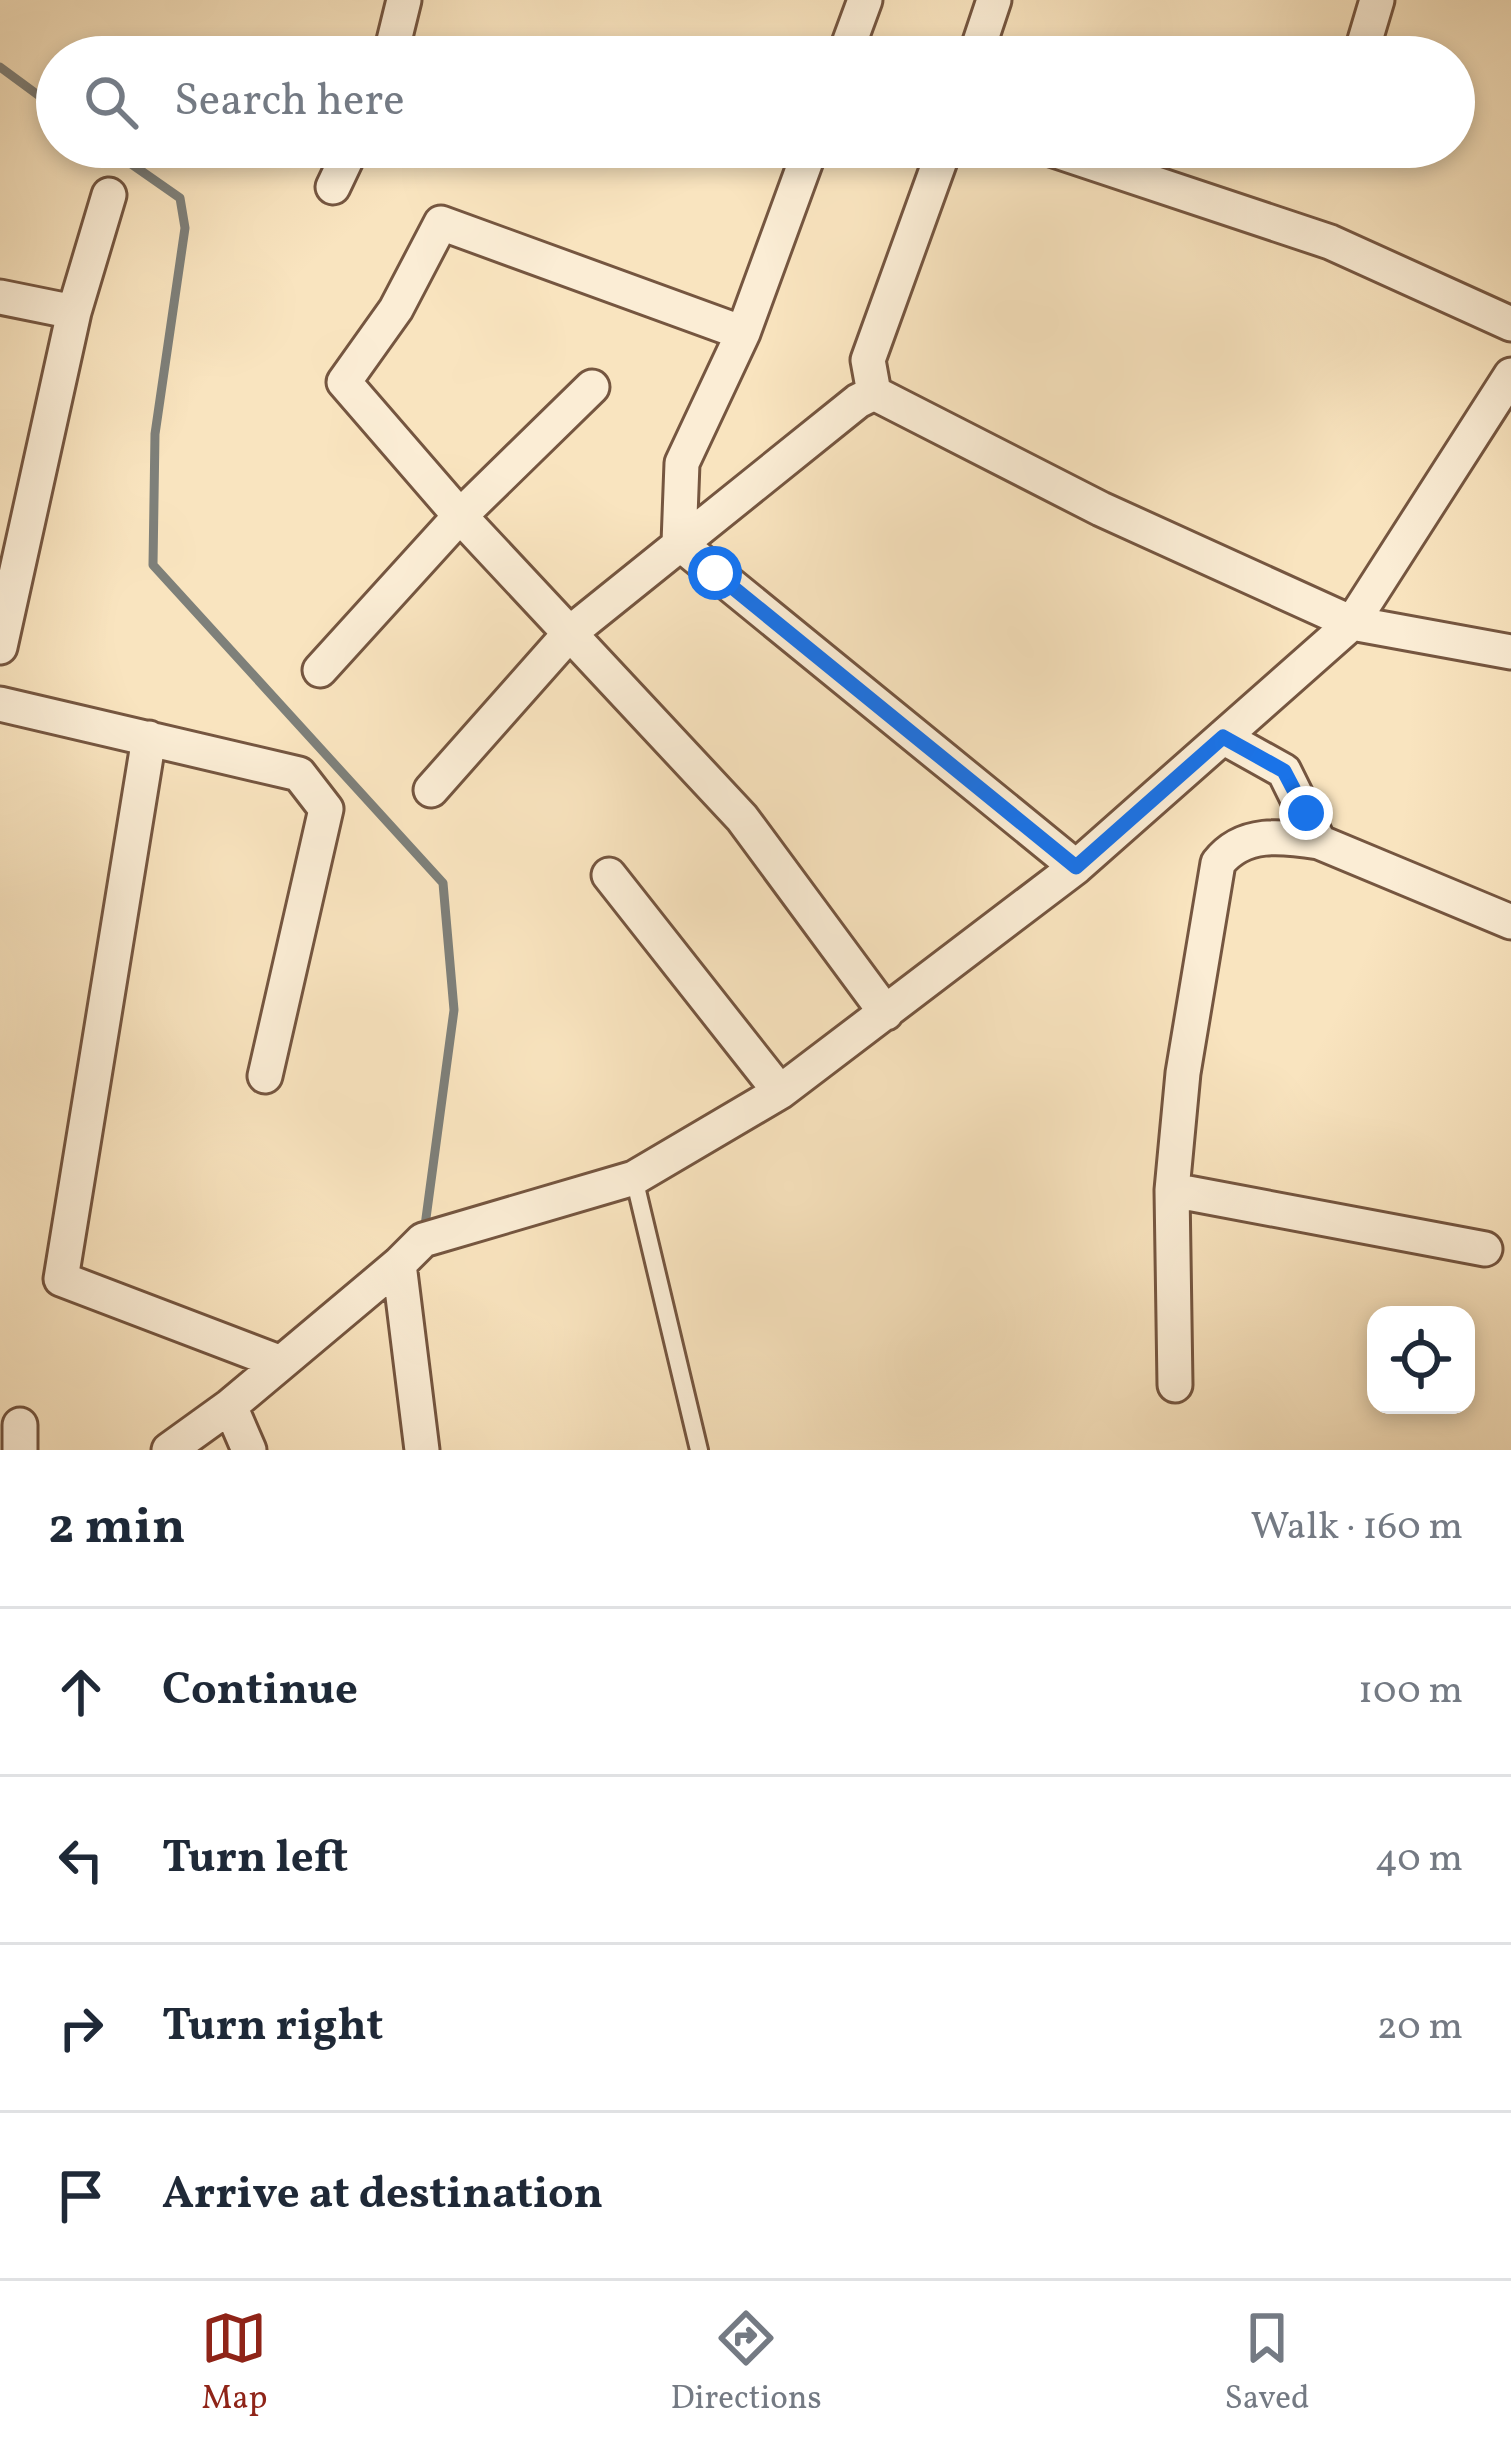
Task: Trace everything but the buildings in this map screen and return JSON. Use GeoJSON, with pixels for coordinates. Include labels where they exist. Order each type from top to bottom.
{"type":"FeatureCollection","features":[{"type":"Feature","properties":{"kind":"street"},"geometry":{"type":"LineString","coordinates":[[395,36],[404,0]]}},
{"type":"Feature","properties":{"kind":"street"},"geometry":{"type":"LineString","coordinates":[[852,36],[865,0]]}},
{"type":"Feature","properties":{"kind":"street"},"geometry":{"type":"LineString","coordinates":[[982,36],[994,0]]}},
{"type":"Feature","properties":{"kind":"street"},"geometry":{"type":"LineString","coordinates":[[1366,36],[1377,0]]}},
{"type":"Feature","properties":{"kind":"street"},"geometry":{"type":"LineString","coordinates":[[333,188],[342,168]]}},
{"type":"Feature","properties":{"kind":"street"},"geometry":{"type":"LineString","coordinates":[[679,543],[682,463],[742,333],[803,168]]}},
{"type":"Feature","properties":{"kind":"street"},"geometry":{"type":"LineString","coordinates":[[874,393],[868,360],[937,168]]}},
{"type":"Feature","properties":{"kind":"street"},"geometry":{"type":"LineString","coordinates":[[1108,168],[1330,242],[1511,324]]}},
{"type":"Feature","properties":{"kind":"street"},"geometry":{"type":"LineString","coordinates":[[0,647],[74,312],[110,195]]}},
{"type":"Feature","properties":{"kind":"street"},"geometry":{"type":"LineString","coordinates":[[742,333],[441,224],[396,309],[344,382],[460,517],[742,818],[886,1013]]}},
{"type":"Feature","properties":{"kind":"street"},"geometry":{"type":"LineString","coordinates":[[0,297],[74,312]]}},
{"type":"Feature","properties":{"kind":"street"},"geometry":{"type":"LineString","coordinates":[[169,1450],[230,1406],[423,1240],[634,1178],[780,1092],[1076,867],[1352,623],[1511,375]]}},
{"type":"Feature","properties":{"kind":"street"},"geometry":{"type":"LineString","coordinates":[[320,670],[460,517],[592,387]]}},
{"type":"Feature","properties":{"kind":"street"},"geometry":{"type":"LineString","coordinates":[[430,790],[571,632],[858,401],[874,393]]}},
{"type":"Feature","properties":{"kind":"street"},"geometry":{"type":"LineString","coordinates":[[874,393],[1101,509],[1352,623],[1511,652]]}},
{"type":"Feature","properties":{"kind":"street"},"geometry":{"type":"LineString","coordinates":[[679,543],[1076,867]]}},
{"type":"Feature","properties":{"kind":"street"},"geometry":{"type":"LineString","coordinates":[[0,704],[299,774],[326,809],[265,1076]]}},
{"type":"Feature","properties":{"kind":"street"},"geometry":{"type":"LineString","coordinates":[[1223,737],[1284,771],[1319,842]]}},
{"type":"Feature","properties":{"kind":"street"},"geometry":{"type":"LineString","coordinates":[[149,738],[61,1279],[281,1363]]}},
{"type":"Feature","properties":{"kind":"street"},"geometry":{"type":"LineString","coordinates":[[1175,1385],[1172,1190],[1183,1073],[1218,863],[1238,843],[1254,839],[1319,842],[1511,922]]}},
{"type":"Feature","properties":{"kind":"street"},"geometry":{"type":"LineString","coordinates":[[609,875],[780,1092]]}},
{"type":"Feature","properties":{"kind":"street"},"geometry":{"type":"LineString","coordinates":[[1172,1190],[1485,1249]]}},
{"type":"Feature","properties":{"kind":"street"},"geometry":{"type":"LineString","coordinates":[[399,1264],[422,1450]]}},
{"type":"Feature","properties":{"kind":"street"},"geometry":{"type":"LineString","coordinates":[[230,1406],[249,1450]]}},
{"type":"Feature","properties":{"kind":"lane"},"geometry":{"type":"LineString","coordinates":[[634,1178],[699,1450]]}},
{"type":"Feature","properties":{"kind":"waterway"},"geometry":{"type":"LineString","coordinates":[[0,67],[36,94]]}},
{"type":"Feature","properties":{"kind":"waterway"},"geometry":{"type":"LineString","coordinates":[[137,168],[180,198],[185,228],[155,434],[153,565],[443,883],[454,1010],[424,1233]]}},
{"type":"Feature","properties":{"kind":"route"},"geometry":{"type":"LineString","coordinates":[[715,573],[1076,867],[1223,737],[1284,771],[1306,813]]}}]}
